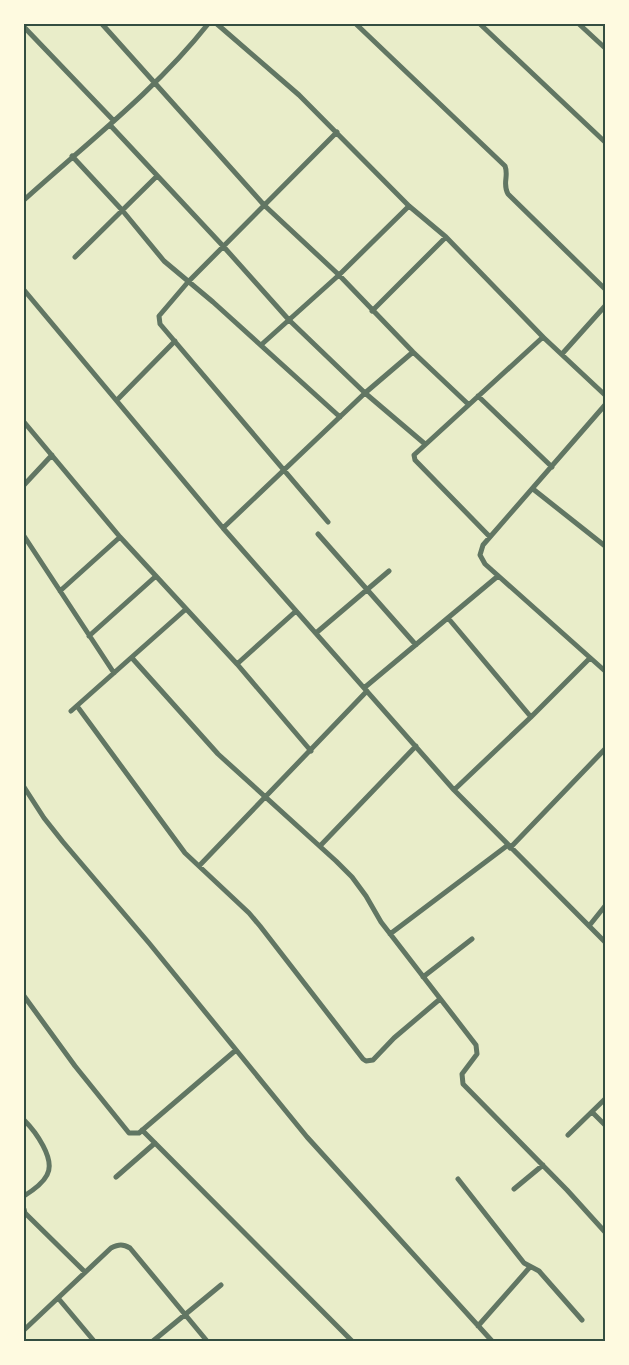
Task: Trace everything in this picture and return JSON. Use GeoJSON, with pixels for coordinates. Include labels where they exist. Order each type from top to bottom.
{"type":"FeatureCollection","features":[{"type":"Feature","properties":{"kind":"street"},"geometry":{"type":"LineString","coordinates":[[27,24],[24,27],[289,320],[365,393],[425,444]]}},
{"type":"Feature","properties":{"kind":"street"},"geometry":{"type":"LineString","coordinates":[[102,24],[264,205],[339,275],[372,311],[468,404]]}},
{"type":"Feature","properties":{"kind":"street"},"geometry":{"type":"LineString","coordinates":[[24,200],[155,84],[185,53],[208,24]]}},
{"type":"Feature","properties":{"kind":"street"},"geometry":{"type":"LineString","coordinates":[[217,24],[299,95],[409,206],[446,237],[543,336],[605,395]]}},
{"type":"Feature","properties":{"kind":"street"},"geometry":{"type":"LineString","coordinates":[[356,24],[505,166],[507,174],[504,184],[508,194],[605,289]]}},
{"type":"Feature","properties":{"kind":"street"},"geometry":{"type":"LineString","coordinates":[[480,24],[605,142]]}},
{"type":"Feature","properties":{"kind":"street"},"geometry":{"type":"LineString","coordinates":[[580,24],[605,48]]}},
{"type":"Feature","properties":{"kind":"street"},"geometry":{"type":"LineString","coordinates":[[328,522],[160,324],[159,316],[188,282],[337,132]]}},
{"type":"Feature","properties":{"kind":"street"},"geometry":{"type":"LineString","coordinates":[[72,156],[122,210],[159,256],[204,294],[340,417]]}},
{"type":"Feature","properties":{"kind":"street"},"geometry":{"type":"LineString","coordinates":[[75,257],[157,176]]}},
{"type":"Feature","properties":{"kind":"street"},"geometry":{"type":"LineString","coordinates":[[261,345],[339,275],[409,206]]}},
{"type":"Feature","properties":{"kind":"street"},"geometry":{"type":"LineString","coordinates":[[372,311],[446,237]]}},
{"type":"Feature","properties":{"kind":"street"},"geometry":{"type":"LineString","coordinates":[[24,290],[223,528],[454,790],[605,942]]}},
{"type":"Feature","properties":{"kind":"street"},"geometry":{"type":"LineString","coordinates":[[562,354],[605,306]]}},
{"type":"Feature","properties":{"kind":"street"},"geometry":{"type":"LineString","coordinates":[[490,537],[415,460],[414,455],[543,336]]}},
{"type":"Feature","properties":{"kind":"street"},"geometry":{"type":"LineString","coordinates":[[117,400],[175,342]]}},
{"type":"Feature","properties":{"kind":"street"},"geometry":{"type":"LineString","coordinates":[[223,528],[365,393],[413,352]]}},
{"type":"Feature","properties":{"kind":"street"},"geometry":{"type":"LineString","coordinates":[[478,396],[552,466]]}},
{"type":"Feature","properties":{"kind":"street"},"geometry":{"type":"LineString","coordinates":[[605,405],[483,545],[480,555],[485,564],[605,671]]}},
{"type":"Feature","properties":{"kind":"street"},"geometry":{"type":"LineString","coordinates":[[24,422],[120,537],[237,664],[310,751]]}},
{"type":"Feature","properties":{"kind":"street"},"geometry":{"type":"LineString","coordinates":[[24,485],[52,455]]}},
{"type":"Feature","properties":{"kind":"street"},"geometry":{"type":"LineString","coordinates":[[533,489],[605,546]]}},
{"type":"Feature","properties":{"kind":"street"},"geometry":{"type":"LineString","coordinates":[[318,534],[416,645]]}},
{"type":"Feature","properties":{"kind":"street"},"geometry":{"type":"LineString","coordinates":[[24,536],[114,673]]}},
{"type":"Feature","properties":{"kind":"street"},"geometry":{"type":"LineString","coordinates":[[60,592],[120,537]]}},
{"type":"Feature","properties":{"kind":"street"},"geometry":{"type":"LineString","coordinates":[[316,633],[389,571]]}},
{"type":"Feature","properties":{"kind":"street"},"geometry":{"type":"LineString","coordinates":[[89,636],[156,576]]}},
{"type":"Feature","properties":{"kind":"street"},"geometry":{"type":"LineString","coordinates":[[200,866],[366,690],[498,576]]}},
{"type":"Feature","properties":{"kind":"street"},"geometry":{"type":"LineString","coordinates":[[71,711],[186,609]]}},
{"type":"Feature","properties":{"kind":"street"},"geometry":{"type":"LineString","coordinates":[[237,664],[296,611]]}},
{"type":"Feature","properties":{"kind":"street"},"geometry":{"type":"LineString","coordinates":[[448,618],[531,716]]}},
{"type":"Feature","properties":{"kind":"street"},"geometry":{"type":"LineString","coordinates":[[132,658],[218,754],[352,877],[390,934],[476,1045],[477,1054],[462,1074],[463,1084],[543,1165],[605,1232]]}},
{"type":"Feature","properties":{"kind":"street"},"geometry":{"type":"LineString","coordinates":[[454,790],[590,658]]}},
{"type":"Feature","properties":{"kind":"street"},"geometry":{"type":"LineString","coordinates":[[77,706],[185,853],[260,926],[366,1061],[373,1060],[379,1056],[394,1038],[440,999]]}},
{"type":"Feature","properties":{"kind":"street"},"geometry":{"type":"LineString","coordinates":[[320,846],[416,746]]}},
{"type":"Feature","properties":{"kind":"street"},"geometry":{"type":"LineString","coordinates":[[390,934],[509,846],[605,749]]}},
{"type":"Feature","properties":{"kind":"street"},"geometry":{"type":"LineString","coordinates":[[24,787],[44,818],[63,842],[149,943],[307,1137],[347,1184],[492,1341]]}},
{"type":"Feature","properties":{"kind":"street"},"geometry":{"type":"LineString","coordinates":[[588,926],[605,906]]}},
{"type":"Feature","properties":{"kind":"street"},"geometry":{"type":"LineString","coordinates":[[423,977],[472,939]]}},
{"type":"Feature","properties":{"kind":"street"},"geometry":{"type":"LineString","coordinates":[[24,996],[74,1066],[125,1130],[134,1134],[142,1130],[236,1050]]}},
{"type":"Feature","properties":{"kind":"street"},"geometry":{"type":"LineString","coordinates":[[568,1135],[605,1099]]}},
{"type":"Feature","properties":{"kind":"street"},"geometry":{"type":"LineString","coordinates":[[592,1112],[605,1125]]}},
{"type":"Feature","properties":{"kind":"street"},"geometry":{"type":"LineString","coordinates":[[24,1120],[37,1135],[49,1161],[47,1175],[35,1188],[24,1196]]}},
{"type":"Feature","properties":{"kind":"street"},"geometry":{"type":"LineString","coordinates":[[142,1130],[352,1341]]}},
{"type":"Feature","properties":{"kind":"street"},"geometry":{"type":"LineString","coordinates":[[116,1177],[156,1143]]}},
{"type":"Feature","properties":{"kind":"street"},"geometry":{"type":"LineString","coordinates":[[514,1189],[543,1165]]}},
{"type":"Feature","properties":{"kind":"street"},"geometry":{"type":"LineString","coordinates":[[458,1179],[524,1262],[539,1271],[582,1320]]}},
{"type":"Feature","properties":{"kind":"street"},"geometry":{"type":"LineString","coordinates":[[24,1209],[85,1272]]}},
{"type":"Feature","properties":{"kind":"street"},"geometry":{"type":"LineString","coordinates":[[24,1330],[111,1248],[125,1245],[130,1248],[207,1341]]}},
{"type":"Feature","properties":{"kind":"street"},"geometry":{"type":"LineString","coordinates":[[478,1326],[530,1267]]}},
{"type":"Feature","properties":{"kind":"street"},"geometry":{"type":"LineString","coordinates":[[153,1341],[221,1284]]}},
{"type":"Feature","properties":{"kind":"street"},"geometry":{"type":"LineString","coordinates":[[58,1298],[94,1341]]}}]}
